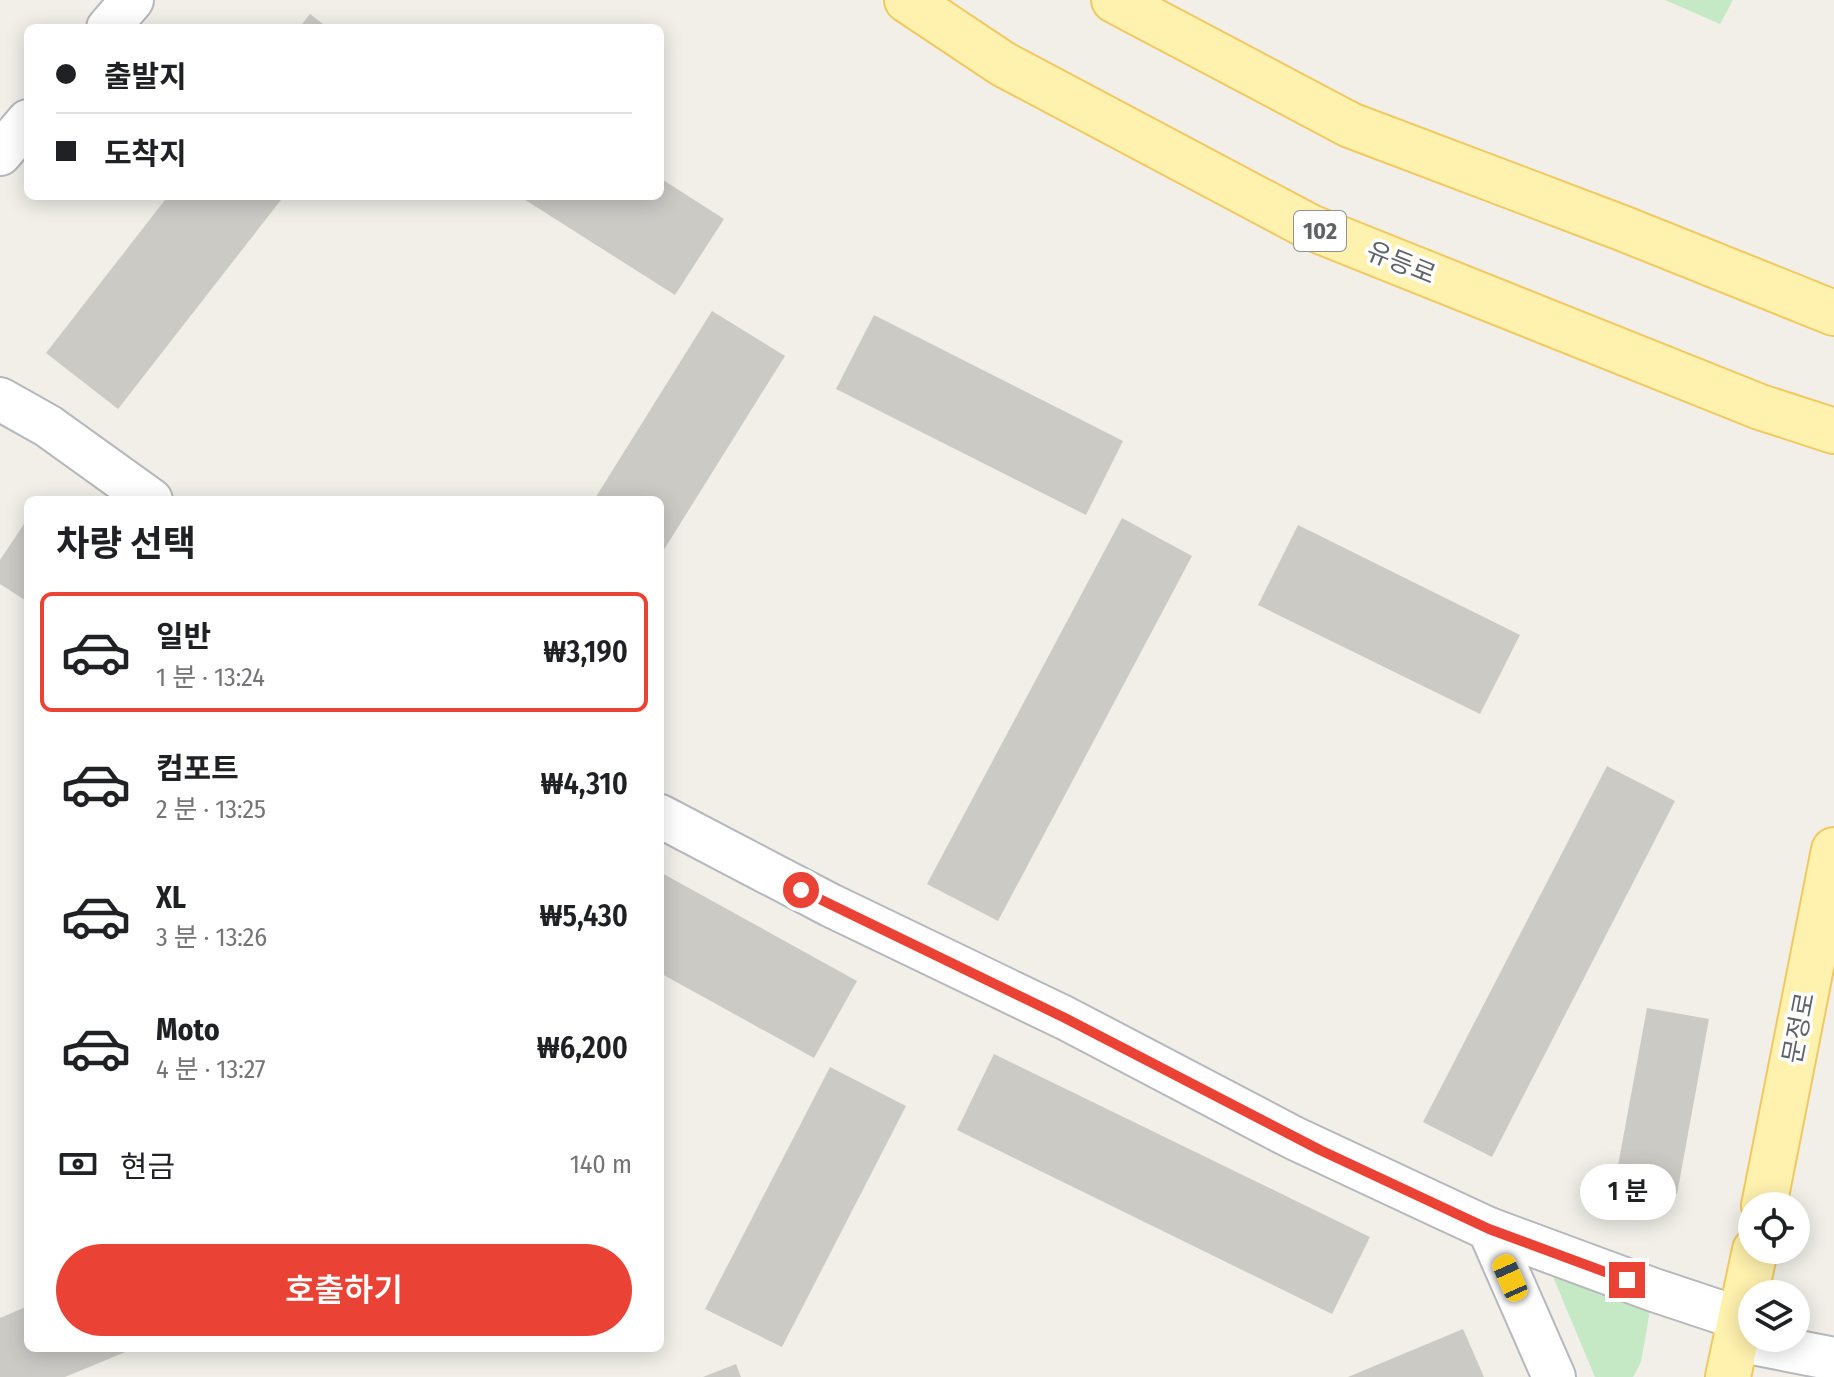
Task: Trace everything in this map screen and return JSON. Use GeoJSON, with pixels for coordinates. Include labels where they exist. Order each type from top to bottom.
{"type":"FeatureCollection","features":[{"type":"Feature","properties":{"kind":"main road","name":"유등로"},"geometry":{"type":"LineString","coordinates":[[907,0],[1003,64],[1310,227],[1760,407],[1834,431]]}},
{"type":"Feature","properties":{"kind":"main road"},"geometry":{"type":"LineString","coordinates":[[1114,0],[1350,125],[1622,228],[1834,313]]}},
{"type":"Feature","properties":{"kind":"main road","name":"문정로"},"geometry":{"type":"LineString","coordinates":[[1767,1192],[1834,850]]}},
{"type":"Feature","properties":{"kind":"main road"},"geometry":{"type":"LineString","coordinates":[[1736,1345],[1752,1264]]}},
{"type":"Feature","properties":{"kind":"street"},"geometry":{"type":"LineString","coordinates":[[111,24],[132,0]]}},
{"type":"Feature","properties":{"kind":"street"},"geometry":{"type":"LineString","coordinates":[[0,154],[24,126]]}},
{"type":"Feature","properties":{"kind":"street"},"geometry":{"type":"LineString","coordinates":[[0,399],[48,426],[145,496]]}},
{"type":"Feature","properties":{"kind":"street"},"geometry":{"type":"LineString","coordinates":[[664,818],[830,905],[1065,1018],[1294,1138],[1489,1229],[1654,1290],[1736,1345],[1834,1359]]}},
{"type":"Feature","properties":{"kind":"street"},"geometry":{"type":"LineString","coordinates":[[1489,1229],[1554,1377]]}},
{"type":"Feature","properties":{"kind":"green space"},"geometry":{"type":"Polygon","coordinates":[[[1665,0],[1733,0],[1720,24],[1665,0]]]}},
{"type":"Feature","properties":{"kind":"green space"},"geometry":{"type":"Polygon","coordinates":[[[1549,1267],[1650,1310],[1641,1362],[1633,1377],[1595,1377],[1549,1267]]]}},
{"type":"Feature","properties":{"kind":"building"},"geometry":{"type":"Polygon","coordinates":[[[310,14],[323,24],[302,24],[310,14]]]}},
{"type":"Feature","properties":{"kind":"building"},"geometry":{"type":"Polygon","coordinates":[[[664,181],[724,219],[675,295],[525,200],[664,200],[664,181]]]}},
{"type":"Feature","properties":{"kind":"building"},"geometry":{"type":"Polygon","coordinates":[[[165,200],[281,200],[118,409],[46,353],[165,200]]]}},
{"type":"Feature","properties":{"kind":"building"},"geometry":{"type":"Polygon","coordinates":[[[712,311],[785,356],[664,550],[664,496],[596,496],[712,311]]]}},
{"type":"Feature","properties":{"kind":"building"},"geometry":{"type":"Polygon","coordinates":[[[874,315],[1123,441],[1086,515],[836,389],[874,315]]]}},
{"type":"Feature","properties":{"kind":"building"},"geometry":{"type":"Polygon","coordinates":[[[1122,518],[1192,556],[998,921],[927,884],[1122,518]]]}},
{"type":"Feature","properties":{"kind":"building"},"geometry":{"type":"Polygon","coordinates":[[[24,524],[24,599],[0,584],[0,560],[24,524]]]}},
{"type":"Feature","properties":{"kind":"building"},"geometry":{"type":"Polygon","coordinates":[[[1298,525],[1520,635],[1480,714],[1258,605],[1298,525]]]}},
{"type":"Feature","properties":{"kind":"building"},"geometry":{"type":"Polygon","coordinates":[[[1607,766],[1675,801],[1492,1157],[1423,1122],[1607,766]]]}},
{"type":"Feature","properties":{"kind":"building"},"geometry":{"type":"Polygon","coordinates":[[[664,874],[857,981],[814,1058],[664,975],[664,874]]]}},
{"type":"Feature","properties":{"kind":"building"},"geometry":{"type":"Polygon","coordinates":[[[1647,1008],[1709,1019],[1677,1194],[1615,1182],[1647,1008]]]}},
{"type":"Feature","properties":{"kind":"building"},"geometry":{"type":"Polygon","coordinates":[[[994,1054],[1370,1237],[1332,1314],[957,1130],[994,1054]]]}},
{"type":"Feature","properties":{"kind":"building"},"geometry":{"type":"Polygon","coordinates":[[[830,1067],[906,1106],[782,1347],[705,1309],[830,1067]]]}},
{"type":"Feature","properties":{"kind":"building"},"geometry":{"type":"Polygon","coordinates":[[[24,1308],[24,1352],[125,1352],[65,1377],[0,1377],[0,1318],[24,1308]]]}},
{"type":"Feature","properties":{"kind":"building"},"geometry":{"type":"Polygon","coordinates":[[[1463,1329],[1484,1377],[1348,1377],[1463,1329]]]}},
{"type":"Feature","properties":{"kind":"building"},"geometry":{"type":"Polygon","coordinates":[[[736,1364],[741,1377],[703,1377],[736,1364]]]}},
{"type":"Feature","properties":{"kind":"route"},"geometry":{"type":"LineString","coordinates":[[801,890],[1065,1018],[1294,1138],[1489,1229],[1627,1280]]}}]}
